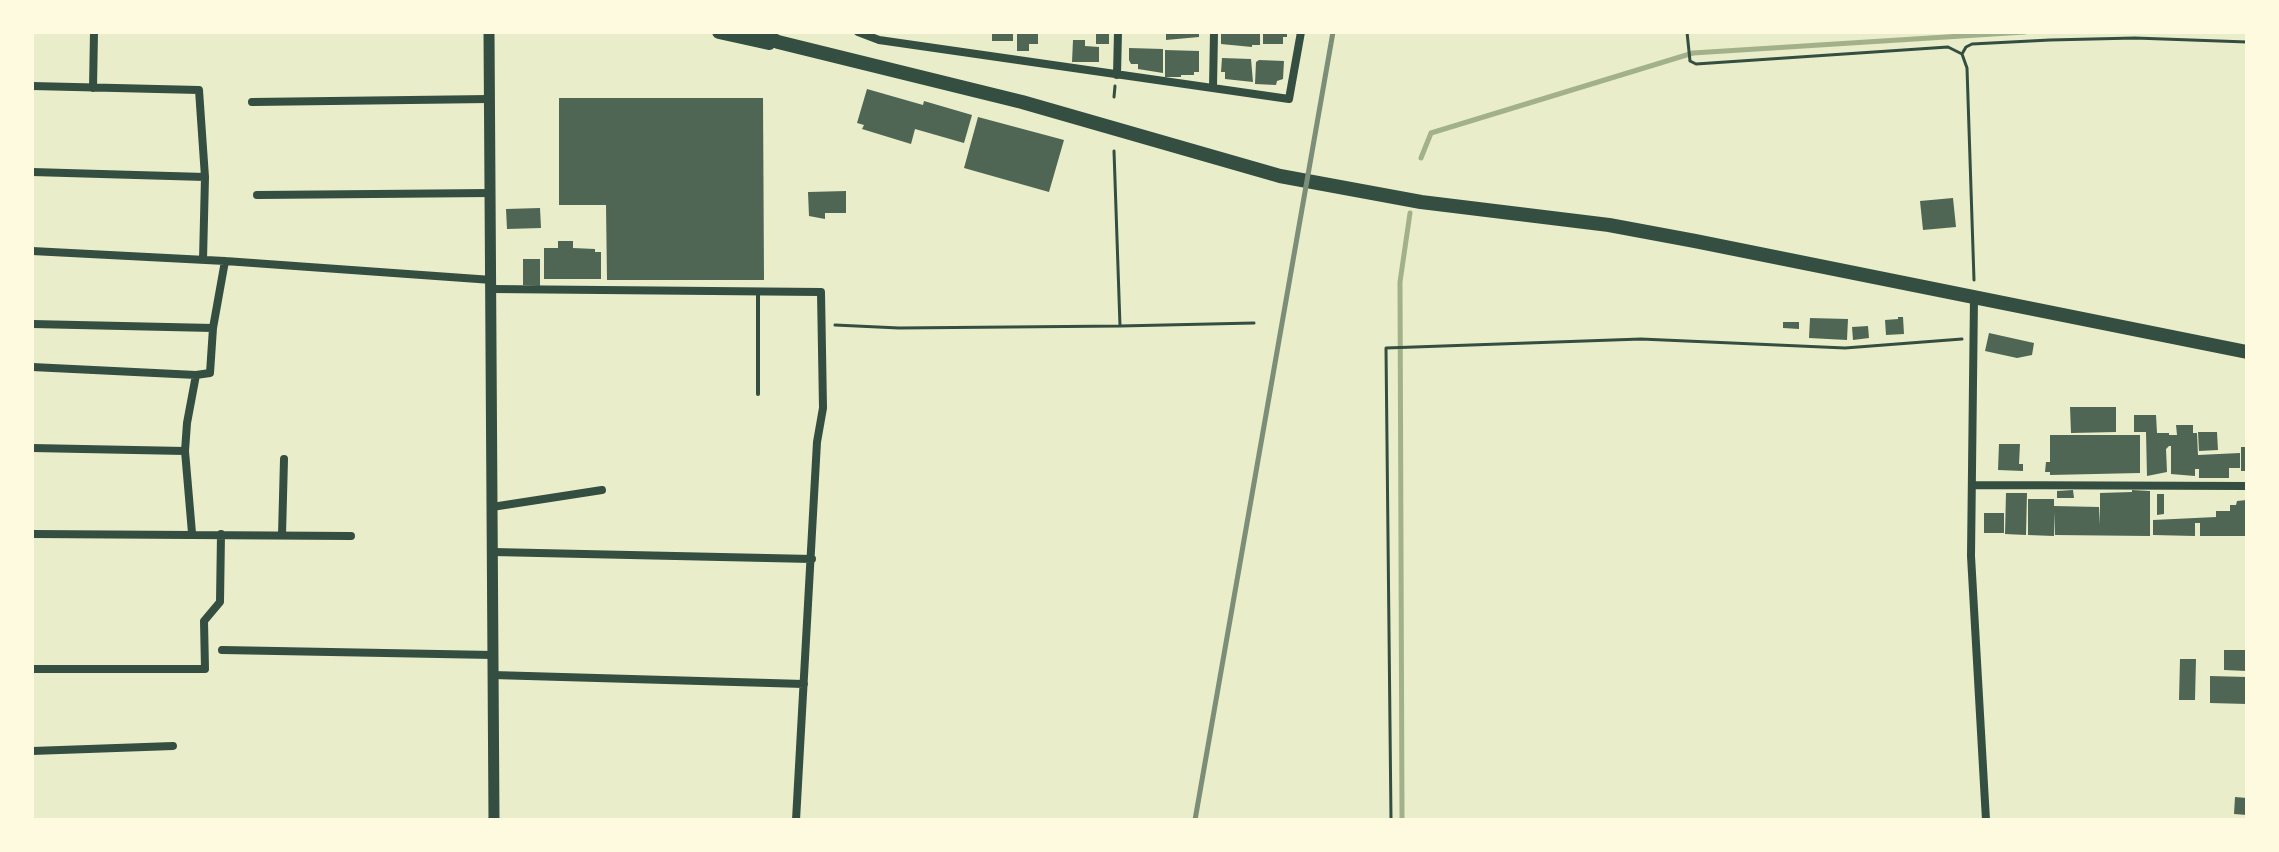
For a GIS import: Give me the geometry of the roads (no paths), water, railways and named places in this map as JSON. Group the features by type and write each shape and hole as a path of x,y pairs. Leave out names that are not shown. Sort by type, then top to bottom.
{"highway":[{"path":"719,32 766,44 778,42"},
{"path":"757,32 778,42 1022,102 1324,186 1421,202 1609,225 2247,352"}],"main road":[{"path":"489,32 494,820"}],"street":[{"path":"93,88 94,32"},
{"path":"858,32 879,40 1289,99 1301,32"},
{"path":"1117,75 1118,32"},
{"path":"1213,88 1214,32"},
{"path":"32,86 199,90 205,177 203,260"},
{"path":"252,102 489,99"},
{"path":"32,172 205,177"},
{"path":"257,195 490,193"},
{"path":"32,251 225,261 492,284 821,292 823,408 817,442 796,820"},
{"path":"32,367 196,375 210,373 213,328 225,261"},
{"path":"1974,296 1971,556 1986,820"},
{"path":"32,324 213,328"},
{"path":"192,533 185,451 196,375"},
{"path":"32,448 185,451"},
{"path":"282,535 284,459"},
{"path":"1972,485 2247,486"},
{"path":"492,507 602,490"},
{"path":"32,534 351,536"},
{"path":"32,669 205,669 204,621 220,602 221,534"},
{"path":"493,552 812,559"},
{"path":"222,650 493,655"},
{"path":"493,675 804,684"},
{"path":"32,751 173,746"}],"lane":[{"path":"758,291 758,394"}],"waterway":[{"path":"1421,158 1431,133 1693,53 2025,32"},
{"path":"1402,820 1400,282 1410,213"}],"railway":[{"path":"1195,820 1333,32"}]}
